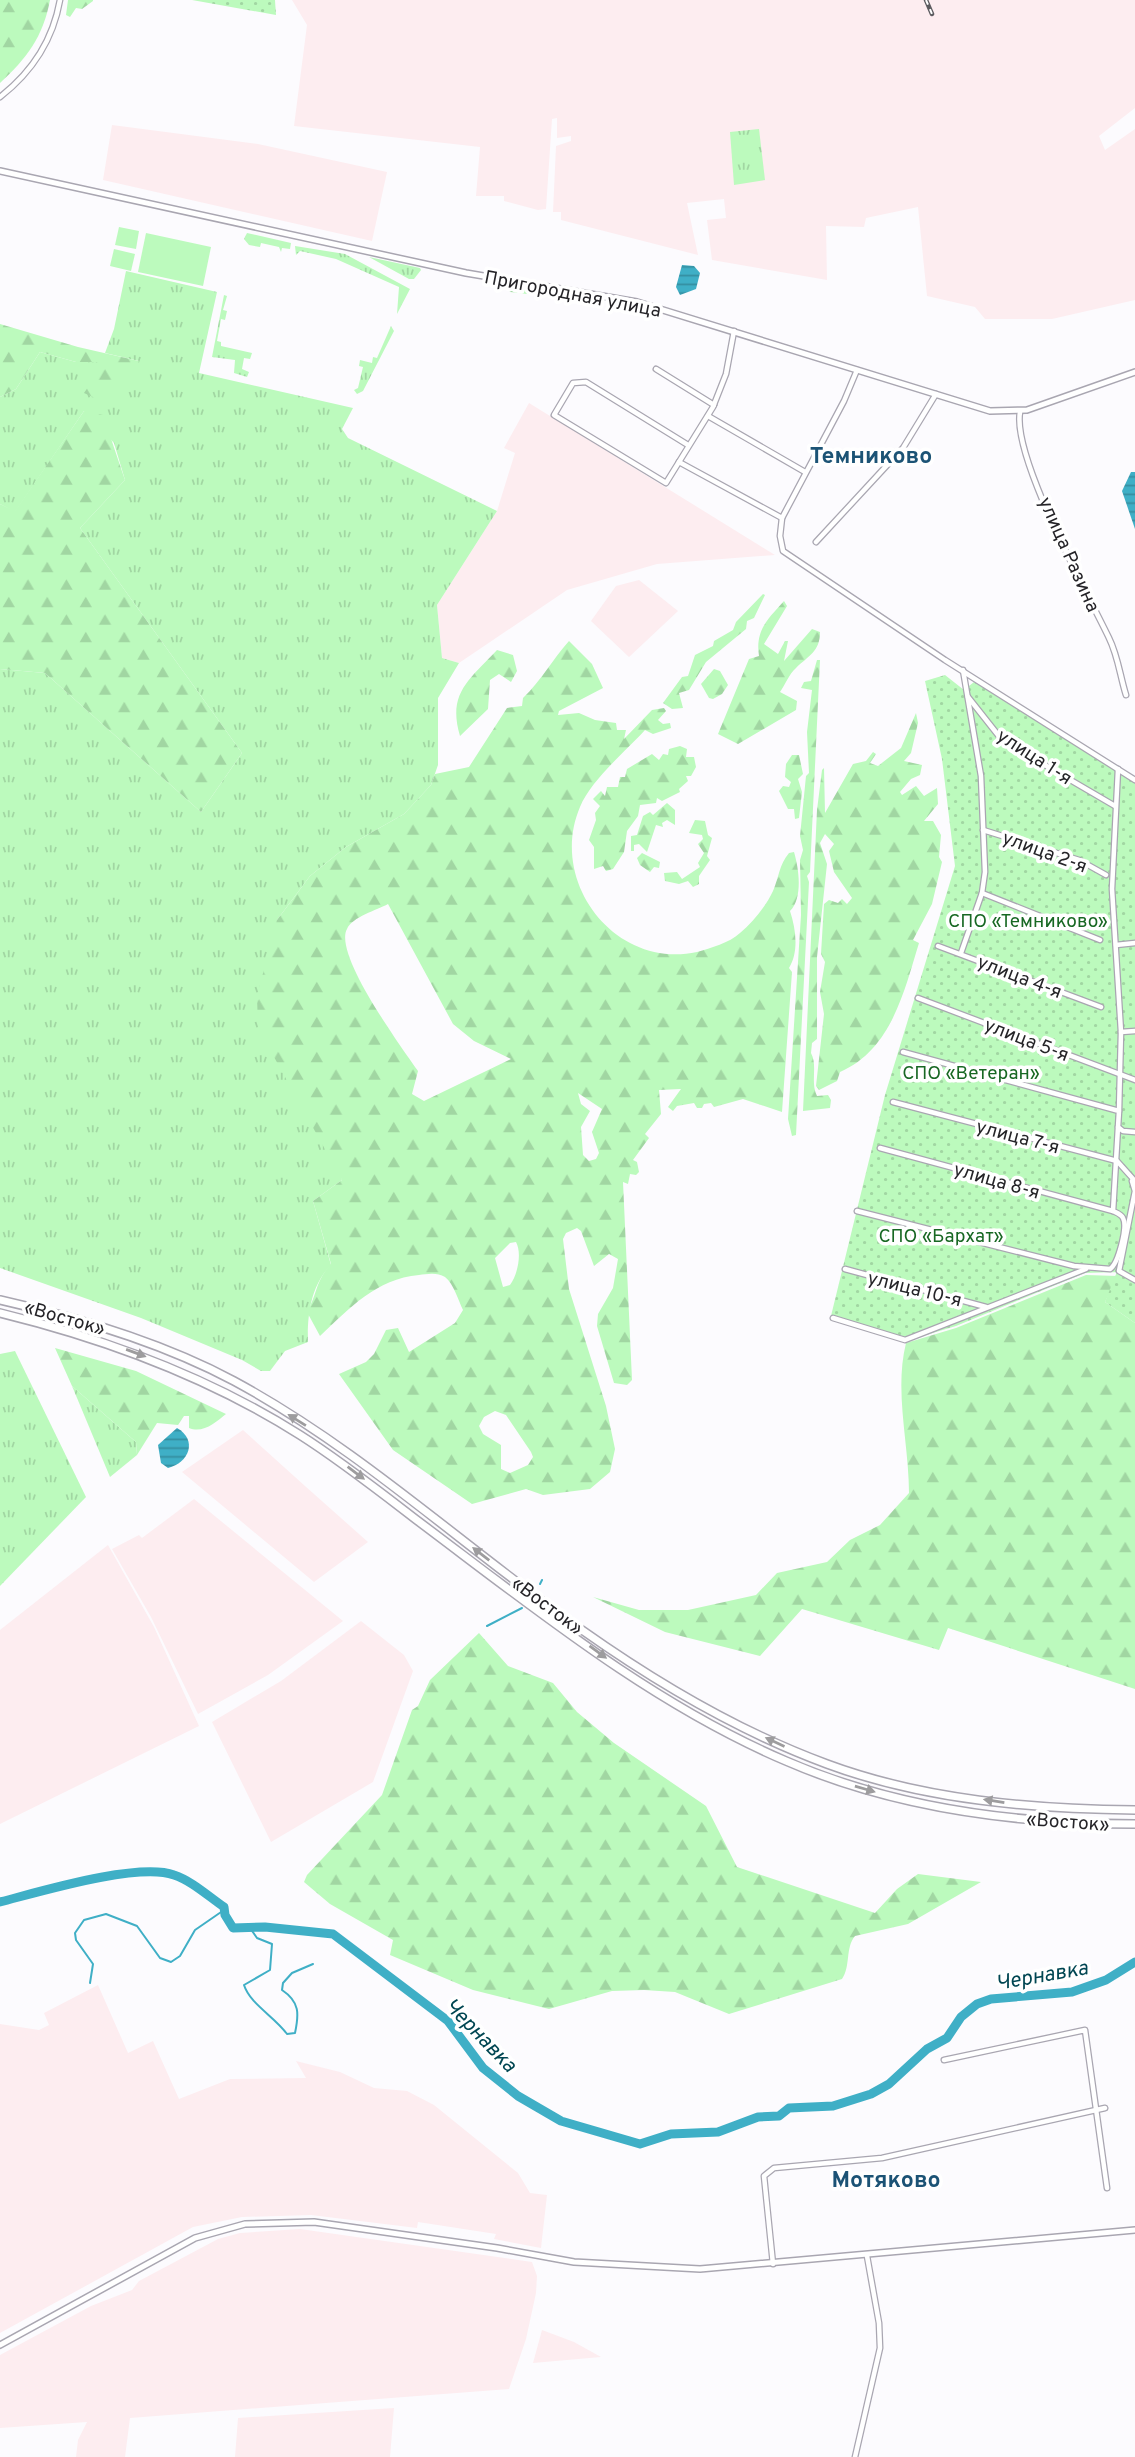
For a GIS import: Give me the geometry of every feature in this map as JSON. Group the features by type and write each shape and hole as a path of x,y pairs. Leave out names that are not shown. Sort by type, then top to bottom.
{"highway":[{"name":"«Восток»","path":"0,1300 150,1343 236,1381 364,1465 615,1653 712,1711 789,1748 829,1765 927,1790 1019,1805 1135,1810"},
{"name":"«Восток»","path":"0,1313 71,1330 147,1357 247,1404 352,1470 608,1660 709,1723 786,1762 874,1792 947,1807 1059,1821 1135,1824"}],"street":[{"path":"0,97 32,66 48,39 60,0"},
{"name":"Пригородная улица","path":"0,172 466,274 637,302 990,411 1020,412 1135,372"},
{"path":"688,445 586,382 573,383 554,415 664,484 714,405 726,374 734,330"},
{"path":"656,369 714,405"},
{"path":"857,370 844,401 782,518 780,536 785,554 1135,780"},
{"path":"817,542 903,448 936,394"},
{"name":"улица Разина","path":"1020,412 1018,431 1028,458 1053,522 1110,639 1126,695"},
{"path":"708,416 805,472"},
{"path":"679,462 782,518"},
{"path":"961,953 982,893 985,872 981,776 962,670"},
{"name":"улица 1-я","path":"965,693 1002,740 1115,807"},
{"path":"857,1211 1086,1269 1102,1270 1114,1266 1125,1223 1121,1215 1114,1211 1121,1032 1112,889 1118,769"},
{"name":"улица 2-я","path":"983,830 1079,860 1106,874"},
{"path":"982,893 1100,940"},
{"path":"1116,945 1135,943"},
{"name":"улица 4-я","path":"938,946 1101,1007"},
{"name":"улица 5-я","path":"918,998 1135,1080"},
{"path":"1121,1032 1135,1031"},
{"path":"903,1052 1119,1111"},
{"name":"улица 7-я","path":"893,1102 1117,1161"},
{"path":"1118,1126 1123,1131 1135,1132"},
{"name":"улица 8-я","path":"880,1148 1114,1211"},
{"path":"1117,1161 1133,1181 1135,1191 1119,1271 1135,1280"},
{"name":"улица 10-я","path":"845,1269 986,1307"},
{"path":"833,1318 905,1340 1086,1269"},
{"path":"944,2060 1085,2030 1107,2188"},
{"path":"773,2264 764,2176 774,2168 882,2158 1105,2108"},
{"path":"0,2345 195,2238 245,2224 289,2221 326,2223 585,2264 700,2269 1135,2230"},
{"path":"855,2457 879,2356 879,2323 867,2256"}],"shaded area":[{"path":"292,0 1135,0 1135,108 1099,136 1105,150 1135,129 1135,300 1052,319 985,319 975,307 927,296 918,207 866,218 864,227 826,226 827,280 712,260 707,220 726,218 724,199 687,203 698,255 561,220 561,212 553,212 556,146 571,141 571,136 557,138 557,118 552,119 546,209 538,210 504,201 504,196 476,196 480,147 294,126 307,25"},
{"path":"112,125 258,144 387,172 372,241 103,180"},
{"path":"529,403 775,555 657,564 567,590 459,663 442,658 437,605 497,511 515,453 504,448"},
{"path":"639,580 678,611 629,657 591,621 616,586"},
{"path":"243,1430 368,1542 314,1582 182,1472"},
{"path":"194,1499 343,1621 268,1675 198,1714 151,1617 112,1549 139,1535 142,1538"},
{"path":"108,1545 154,1627 199,1726 0,1824 0,1630"},
{"path":"361,1621 404,1655 413,1671 373,1782 271,1842 212,1722 281,1681"},
{"path":"98,1985 128,2053 153,2041 179,2099 230,2079 306,2078 296,2061 340,2072 374,2088 407,2091 434,2105 518,2173 530,2193 547,2195 541,2248 494,2239 496,2234 418,2222 417,2228 311,2215 242,2217 193,2227 0,2333 0,2024 39,2030 49,2025 44,2013"},
{"path":"300,2229 532,2262 537,2276 536,2293 526,2339 509,2389 130,2418 125,2457 76,2457 78,2440 87,2422 0,2428 0,2355 91,2306 132,2290 139,2281 218,2239 240,2233"},
{"path":"542,2330 574,2342 601,2357 533,2363"},
{"path":"394,2408 390,2457 235,2457 238,2418"}],"green space":[{"path":"0,0 50,0 43,25 32,46 0,83"},
{"path":"68,0 93,1 82,9 76,8 70,17 66,15"},
{"path":"192,0 275,0 276,15"},
{"path":"759,129 765,180 734,185 730,132"},
{"path":"119,227 139,231 136,249 115,245"},
{"path":"146,233 211,247 203,286 138,272"},
{"path":"247,233 291,243 290,249 282,248 281,252 279,247 261,243 260,247 249,245 244,239"},
{"path":"295,246 345,254 410,289 397,314 399,287 336,259 300,251 296,255"},
{"path":"114,249 135,254 131,271 110,266"},
{"path":"369,257 421,270 414,279 409,279"},
{"path":"126,271 217,292 199,373 353,408 342,429 348,438 497,511 437,605 442,658 459,663 438,698 438,765 431,785 404,814 346,847 310,876 277,920 342,1180 313,1201 331,1265 319,1282 312,1301 308,1342 285,1351 270,1371 261,1371 242,1360 141,1318 0,1268 0,669 45,673 201,812 242,753 80,528 125,480 114,443 84,411 15,512 0,504 0,397 16,389 40,352 76,362 139,361 105,353 114,329"},
{"path":"507,283 537,291 536,295 510,292"},
{"path":"224,295 227,296 223,310 227,311 225,320 221,319 217,341 221,342 221,346 252,353 250,359 244,358 242,369 249,372 247,377 234,373 235,360 212,357"},
{"path":"0,324 78,347 139,361 104,402 84,393 105,362 76,362 40,352 16,389 0,397"},
{"path":"391,326 394,331 363,391 357,394 354,390 358,388 363,367 359,366 360,360 372,363 373,357 377,358"},
{"path":"84,411 103,415 125,480 80,528 242,753 201,812 45,673 0,669 0,504 15,511"},
{"path":"765,595 754,618 747,621 746,629 706,662 689,690 679,693 683,708 672,709 663,703 682,677 688,676 695,655 713,646 714,641 733,630 736,622"},
{"path":"784,601 787,606 764,644 778,654 785,641 788,641 784,661 812,629 820,632 818,644 791,673 780,692 797,701 796,710 738,744 718,734 749,659 759,656 761,632"},
{"path":"569,641 592,664 603,688 559,711 558,715 579,713 595,720 616,723 617,730 626,730 624,739 652,710 664,708 666,711 658,720 663,724 670,723 671,728 653,734 645,730 600,777 580,807 572,836 573,864 581,891 596,914 616,934 640,947 667,954 697,952 736,937 759,914 773,891 786,858 789,853 794,852 799,883 797,899 790,911 795,948 789,968 792,972 782,1112 743,1099 714,1107 711,1103 704,1104 702,1108 697,1108 694,1103 677,1106 673,1111 668,1107 681,1089 659,1090 661,1114 645,1134 649,1138 633,1160 637,1162 639,1172 636,1175 630,1174 628,1184 623,1182 632,1380 627,1385 614,1383 597,1326 598,1314 613,1288 618,1259 609,1254 594,1266 581,1231 577,1228 566,1233 563,1239 569,1289 606,1406 615,1449 610,1472 590,1489 543,1495 526,1489 472,1504 393,1450 339,1374 366,1362 374,1354 386,1330 398,1328 409,1352 455,1323 463,1310 448,1280 442,1275 429,1274 390,1282 365,1296 320,1336 307,1312 322,1276 331,1264 313,1201 342,1180 258,1028 257,996 277,920 310,876 346,847 404,814 431,785 435,774 469,767 507,708 522,706 523,698","holes":["388,904 453,1024 474,1041 511,1059 424,1101 412,1094 418,1071 371,1001 350,959 345,941 347,929 359,917","578,1093 602,1109 592,1132 599,1153 596,1159 589,1161 583,1155 581,1127 590,1111 581,1104","516,1242 518,1264 510,1285 503,1287 495,1258 510,1243","495,1411 506,1415 531,1452 533,1457 528,1465 510,1473 501,1469 501,1445 483,1434 479,1426 484,1417"]},
{"path":"497,650 513,655 517,671 511,682 499,674 490,680 488,709 460,736 457,708 463,688"},
{"path":"817,660 820,660 810,872 807,876 809,882 796,1135 792,1136 788,1119 801,915 800,860 803,850 800,836 806,776 809,773 807,732 812,690 801,688 804,682 811,681"},
{"path":"714,669 720,671 728,685 722,694 713,699 709,698 701,684"},
{"path":"945,675 964,690 974,682 1135,783 1135,1323 1105,1302 1117,1272 1085,1273 956,1326 903,1342 830,1320 885,1095 955,866 942,759 925,681"},
{"path":"916,713 918,723 911,753 904,761 922,765 920,775 911,779 900,792 902,795 916,786 924,796 937,788 938,804 924,821 933,821 941,835 939,857 942,862 932,904 913,940 919,943 893,1018 872,1049 840,1072 837,1081 819,1090 816,1086 824,1014 820,992 825,962 821,954 824,904 829,900 838,903 842,899 847,904 852,898 834,872 829,851 834,844 825,834 820,843 827,864 817,957 817,1039 812,1043 811,1053 817,1096 828,1095 831,1100 830,1108 803,1111 817,810 822,770 824,768 825,813 853,764 866,761 873,752 876,754 870,763 878,766 901,748"},
{"path":"680,746 687,749 686,757 694,757 696,767 691,776 686,776 688,781 679,789 680,792 662,801 657,798 656,803 640,805 638,816 627,831 624,852 613,869 606,871 603,866 594,869 594,847 589,840 596,820 595,813 600,806 593,799 601,791 605,796 607,787 618,787 620,777 625,777 627,769 652,754 659,760 663,754 668,755 669,749"},
{"path":"792,755 799,755 803,774 798,779 802,792 799,818 795,819 794,809 788,809 779,791 783,786 789,787 791,782 785,777 786,764"},
{"path":"667,803 675,810 675,825 667,820 662,823 663,827 656,825 647,852 639,844 634,845 634,851 631,851 631,836 637,835 643,816 650,812 653,815"},
{"path":"695,820 705,821 708,835 712,838 707,856 710,860 699,876 699,884 693,887 688,881 679,884 665,881 664,873 677,872 682,879 700,867 698,863 704,853 698,844 703,839 702,835 689,833"},
{"path":"642,853 660,862 659,868 654,867 650,872 640,865 637,858"},
{"path":"1086,1275 1118,1276 1105,1302 1135,1323 1135,1689 948,1628 939,1650 802,1609 760,1656 665,1632 593,1597 639,1610 688,1610 756,1595 777,1573 827,1562 850,1540 880,1525 909,1493 901,1380 906,1343 956,1328"},
{"path":"55,1348 136,1371 226,1414 209,1426 199,1429 189,1428 189,1416 184,1416 178,1425 157,1423 137,1455 136,1442 72,1386"},
{"path":"15,1351 86,1497 0,1586 0,1354"},
{"path":"72,1386 136,1442 137,1455 110,1477"},
{"path":"479,1633 508,1666 553,1683 577,1712 614,1743 706,1806 737,1867 875,1913 897,1889 918,1874 981,1882 908,1924 855,1936 842,1979 729,2014 675,1992 644,1990 612,1991 549,2009 473,1990 390,1955 393,1940 330,1904 304,1882 307,1875 382,1795 412,1710 418,1706 430,1680"}],"water":[{"path":"682,265 694,266 700,273 696,289 680,295 676,287"},
{"path":"1131,472 1135,472 1135,529 1122,491"},
{"path":"177,1428 187,1439 188,1451 181,1461 168,1468 161,1463 158,1445"}],"waterway":[{"path":"540,1584 542,1580"},
{"path":"487,1626 522,1608"},
{"name":"Чернавка","path":"0,1902 113,1875 158,1872 174,1875 200,1889 224,1907 225,1915 233,1928 265,1927 333,1934 448,2021 483,2068 518,2096 561,2121 640,2144 671,2134 718,2132 758,2117 779,2116 789,2108 833,2106 871,2094 889,2084 927,2049 947,2038 961,2017 977,2004 991,1999 1072,1992 1106,1980 1135,1962"},
{"path":"90,1983 93,1964 76,1940 75,1933 84,1920 106,1914 137,1926 160,1958 171,1962 180,1956 195,1930 224,1910"},
{"path":"250,1928 257,1938 272,1944 270,1970 244,1985 257,2004 287,2034 295,2033 297,2009 292,1999 282,1990 283,1983 292,1973 313,1964"}],"railway":[{"path":"926,0 932,14"}],"district":[{"name":"Темниково","path":"871,455"},
{"name":"Мотяково","path":"886,2179"}],"park label":[{"name":"СПО «Темниково»","path":"1028,920"},
{"name":"СПО «Ветеран»","path":"971,1072"},
{"name":"СПО «Бархат»","path":"941,1235"}]}
